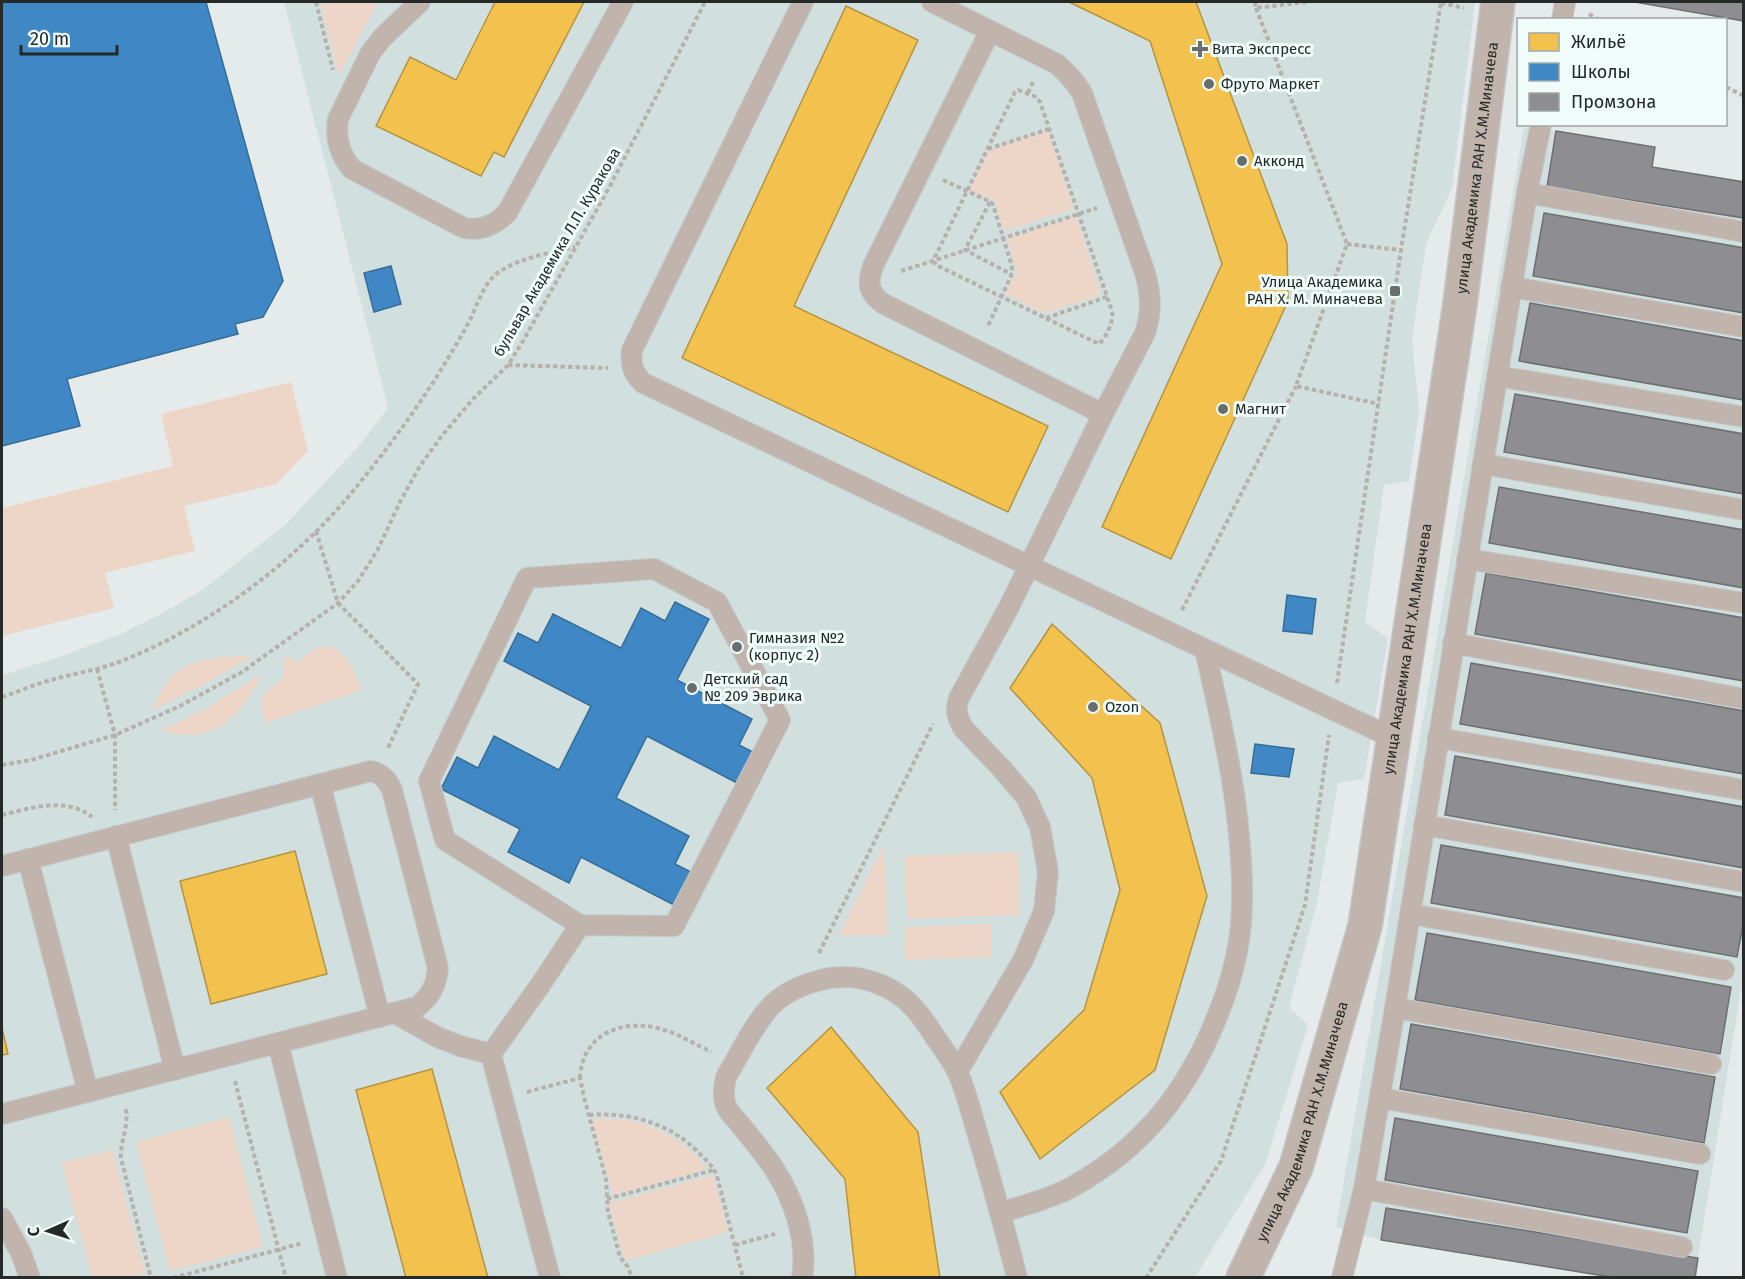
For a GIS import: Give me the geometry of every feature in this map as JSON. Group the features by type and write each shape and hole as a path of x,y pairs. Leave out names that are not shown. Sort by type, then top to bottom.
{"street":[{"name":"улица Академика РАН Х.М.Миначева","path":"1243,1278 1296,1167 1365,926 1469,240 1486,5"}],"lane":[{"path":"420,2 383,37 371,52 343,108 336,130 338,142 346,162 352,169 464,228 478,229 492,225 507,213 623,2"},
{"path":"803,2 632,350 631,359 636,376 643,383 1395,739"},
{"path":"932,2 1057,64 1075,82 1082,93 1150,290 1151,307 1145,333 1009,607 959,698 956,712 958,721 1026,797 1040,827 1048,872 1044,911 1023,960 958,1071"},
{"path":"1562,18 1565,2"},
{"path":"990,31 873,266 869,281 870,290 875,298 884,304 1103,414"},
{"path":"1342,1278 1364,1189 1380,1098 1511,287 1541,126"},
{"path":"1527,193 1743,232"},
{"path":"1511,287 1743,327"},
{"path":"1497,376 1743,417"},
{"path":"1483,464 1743,510"},
{"path":"1467,559 1743,603"},
{"path":"654,569 717,602 780,720 674,926 580,925 445,840 429,781 527,578 654,569"},
{"path":"1454,643 1743,699"},
{"path":"1001,1213 1068,1189 1101,1169 1142,1135 1179,1092 1196,1065 1229,987 1239,942 1242,902 1239,841 1235,795 1227,749 1204,650"},
{"path":"1438,738 1743,790"},
{"path":"2,866 371,771 389,782 392,790 438,968 437,980 432,993 417,1007 2,1114"},
{"path":"320,784 388,1015 460,1046 491,1054"},
{"path":"1424,825 1743,882"},
{"path":"116,836 175,1070"},
{"path":"28,859 88,1092"},
{"path":"1410,914 1724,970"},
{"path":"491,1054 580,925"},
{"path":"802,1278 802,1247 799,1227 786,1189 772,1166 727,1108 723,1093 724,1085 726,1077 760,1020 781,997 803,985 828,978 847,977 883,985 901,996 919,1013 958,1071 1001,1213 1017,1278"},
{"path":"1395,1008 1711,1064"},
{"path":"278,1043 337,1278"},
{"path":"491,1054 550,1278"},
{"path":"1380,1098 1700,1154"},
{"path":"1364,1189 1683,1247"},
{"path":"2,1218 21,1253 30,1278"}],"path":[{"path":"316,2 343,108"},
{"name":"бульвар Академика Л.П. Куракова","path":"2,765 31,760 115,735 180,706 242,672 338,603 358,581 377,551 420,466 472,400 508,365 523,341 610,186 705,2"},
{"path":"1170,632 1296,386 1347,244 1255,2"},
{"path":"1256,8 1306,2"},
{"path":"1146,1278 1221,1161 1305,905 1401,250 1441,2 1486,5"},
{"path":"1727,88 1743,96"},
{"path":"1018,90 1028,93 1039,100 1113,317 1100,344 936,265 934,260 1015,92 1018,90"},
{"path":"987,149 1049,129"},
{"path":"920,170 993,205 1012,266 1011,274 978,350"},
{"path":"869,281 1119,201"},
{"path":"965,250 990,202"},
{"path":"1347,244 1401,250"},
{"path":"2,697 43,682 97,669 146,651 210,615 260,581 316,531 386,450 435,381 468,324 489,281 498,273 525,260 576,247"},
{"path":"965,250 1011,274"},
{"path":"1045,318 1107,297"},
{"path":"508,365 633,369"},
{"path":"1296,386 1379,404"},
{"path":"316,531 338,603 418,684 377,773"},
{"path":"97,669 115,735 116,836"},
{"path":"803,985 936,719 947,712 956,712"},
{"path":"2,815 45,805 66,806 84,811 116,836"},
{"path":"632,1278 619,1253 608,1212 606,1179 580,1078 585,1054 598,1037 611,1030 642,1026 661,1029 684,1038 734,1064"},
{"path":"228,1056 286,1278"},
{"path":"503,1099 580,1078"},
{"path":"120,1084 127,1120 120,1151 121,1158 151,1278"},
{"path":"589,1115 633,1116 663,1127 689,1143 714,1170 743,1278"},
{"path":"607,1199 714,1170"},
{"path":"735,1245 799,1227"},
{"path":"173,1278 327,1237"}],"shaded area":[{"name":"Гимназия №2 (корпус 2)","path":"284,2 1475,2 1452,188 1426,244 1412,339 1419,411 1409,481 1384,485 1365,622 1388,638 1364,779 1338,783 1317,903 1289,1007 1308,1025 1265,1165 1195,1277 2,1277 2,675 120,634 201,591 285,525 357,448 388,408"},
{"path":"320,2 378,2 339,76"},
{"path":"1524,128 1655,147 1652,167 1744,182 1743,976 1695,1277 1617,1277 1381,1240 1336,1227"},
{"path":"1049,131 1073,209 1004,231 995,201 970,191 988,151"},
{"path":"1076,217 1101,295 1044,313 1006,294 1017,271 1007,239"},
{"path":"291,382 308,451 276,484 184,506 195,551 105,573 114,608 2,636 2,508 173,466 161,414"},
{"path":"323,646 338,650 344,655 362,690 266,723 261,704 266,693 283,675 282,660 288,656 294,661 300,661 314,649"},
{"path":"237,656 253,656 203,685 152,710 166,683 174,674 195,663"},
{"path":"262,674 245,703 223,724 210,731 195,734 179,734 161,730 203,710"},
{"path":"884,844 887,936 839,935"},
{"path":"1018,852 1020,915 907,919 905,856"},
{"path":"991,924 992,957 906,960 905,927"},
{"path":"229,1117 263,1247 170,1271 136,1142"},
{"path":"592,1119 627,1121 656,1129 683,1145 708,1169 613,1195"},
{"path":"112,1150 145,1273 128,1277 92,1277 62,1163"},
{"path":"713,1175 728,1232 625,1261 609,1203"}],"building: Жильё":[{"path":"495,2 584,2 504,157 494,152 481,176 376,126 410,57 456,80"},
{"path":"1069,2 1196,2 1287,244 1288,301 1171,559 1102,527 1222,264 1150,41"},
{"path":"846,6 918,40 794,306 1048,426 1008,512 682,358"},
{"path":"1052,624 1160,723 1207,896 1155,1070 1040,1159 1000,1092 1084,1010 1120,890 1092,778 1010,688"},
{"path":"295,851 327,974 211,1004 180,881"},
{"path":"831,1027 918,1132 940,1278 856,1278 845,1179 767,1088"},
{"path":"2,1028 8,1054 2,1055"},
{"path":"432,1069 488,1278 406,1278 356,1090"}],"building: Школы":[{"path":"2,2 206,2 283,281 263,317 235,324 238,334 67,379 80,426 2,446"},
{"path":"391,266 401,304 374,312 364,273"},
{"path":"1287,595 1316,599 1312,634 1283,631"},
{"path":"675,602 709,619 677,680 752,719 739,745 753,752 737,783 647,736 616,798 689,836 675,864 691,872 674,905 581,857 569,883 508,852 520,829 441,789 457,757 478,768 494,736 559,770 591,706 504,661 518,633 538,643 553,614 621,648 641,608 665,621"},
{"path":"1255,744 1294,749 1289,777 1251,773"}],"building: Промзона":[{"path":"1635,2 1744,2 1744,21"},
{"path":"1556,131 1655,147 1652,167 1744,182 1744,218 1547,187"},
{"path":"1544,213 1744,248 1744,313 1533,276"},
{"path":"1530,303 1744,341 1744,400 1519,361"},
{"path":"1515,394 1744,434 1744,494 1504,452"},
{"path":"1499,487 1744,530 1744,588 1489,543"},
{"path":"1486,573 1744,618 1744,681 1475,634"},
{"path":"1471,663 1744,711 1744,774 1460,724"},
{"path":"1455,756 1744,807 1744,868 1445,815"},
{"path":"1441,845 1744,898 1744,920 1737,957 1431,903"},
{"path":"1427,933 1731,987 1720,1054 1415,1000"},
{"path":"1411,1024 1715,1077 1704,1143 1400,1089"},
{"path":"1395,1118 1698,1171 1687,1233 1385,1180"},
{"path":"1386,1208 1698,1258 1695,1278 1617,1278 1381,1240"}],"place":[{"name":"Вита Экспресс","path":"1200,49"},
{"name":"Фруто Маркет","path":"1209,84"},
{"name":"Акконд","path":"1242,161"},
{"name":"Улица Академика РАН Х. М. Миначева","path":"1395,291"},
{"name":"Магнит","path":"1223,409"},
{"name":"Гимназия №2 (корпус 2)","path":"737,647"},
{"name":"Детский сад № 209 Эврика","path":"692,688"},
{"name":"Ozon","path":"1093,707"}]}
